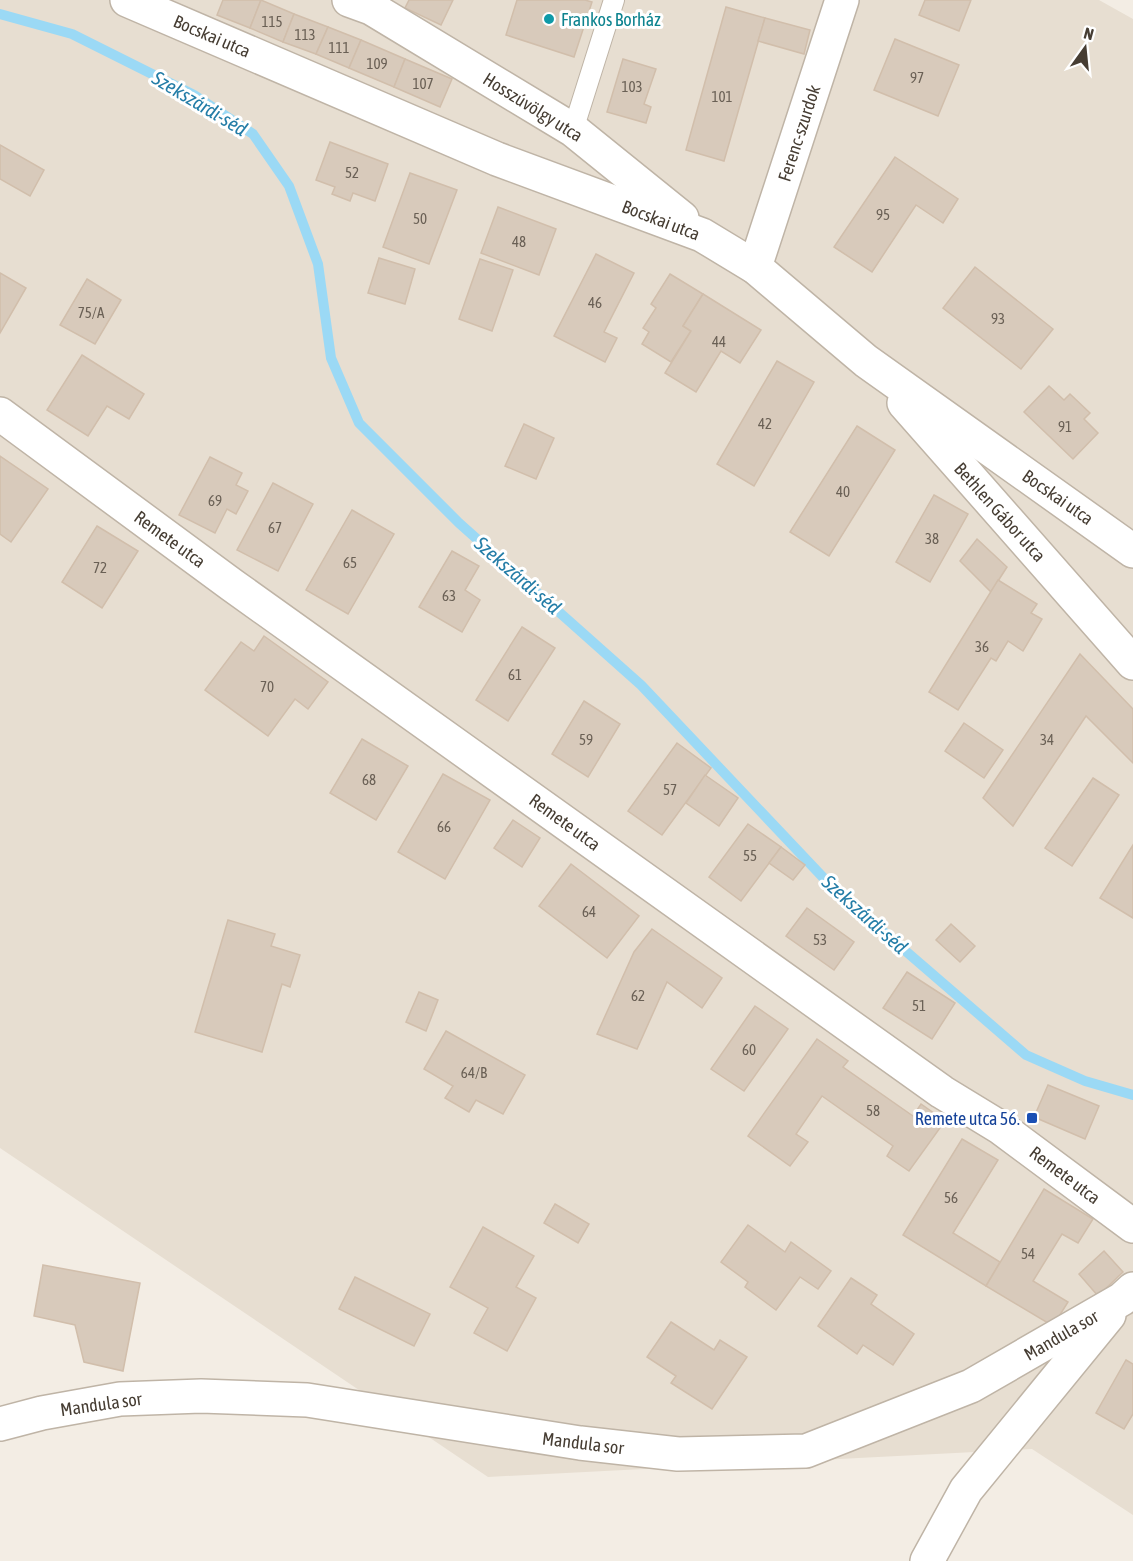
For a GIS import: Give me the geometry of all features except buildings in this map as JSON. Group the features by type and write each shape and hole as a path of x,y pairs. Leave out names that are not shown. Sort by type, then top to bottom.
{"street":[{"name":"Bocskai utca","path":"127,0 497,159 702,235 755,267 866,361 1133,551"},
{"name":"Hosszúvölgy utca","path":"349,0 371,8 573,130 702,235"},
{"name":"Ferenc-szurdok","path":"755,267 842,0"},
{"name":"Bethlen Gábor utca","path":"866,361 1133,663"},
{"name":"Remete utca","path":"0,414 232,585 942,1092 1001,1128 1133,1226"},
{"name":"Mandula sor","path":"0,1424 42,1413 120,1399 201,1396 307,1400 580,1443 678,1454 806,1451 971,1386 1127,1294"},
{"path":"927,1561 966,1490 1127,1294"}],"lane":[{"path":"573,130 615,0"}],"shaded area":[{"path":"0,0 1099,0 1133,19 1133,1515 1032,1449 488,1477 0,1148"}],"waterway":[{"name":"Szekszárdi-séd","path":"0,14 72,34 194,95 253,134 289,186 318,264 331,358 359,423 459,523 641,685 835,890 1026,1055 1085,1081 1133,1095"}],"place":[{"name":"Frankos Borház","path":"549,19"},
{"name":"Remete utca 56.","path":"1032,1118"}]}
